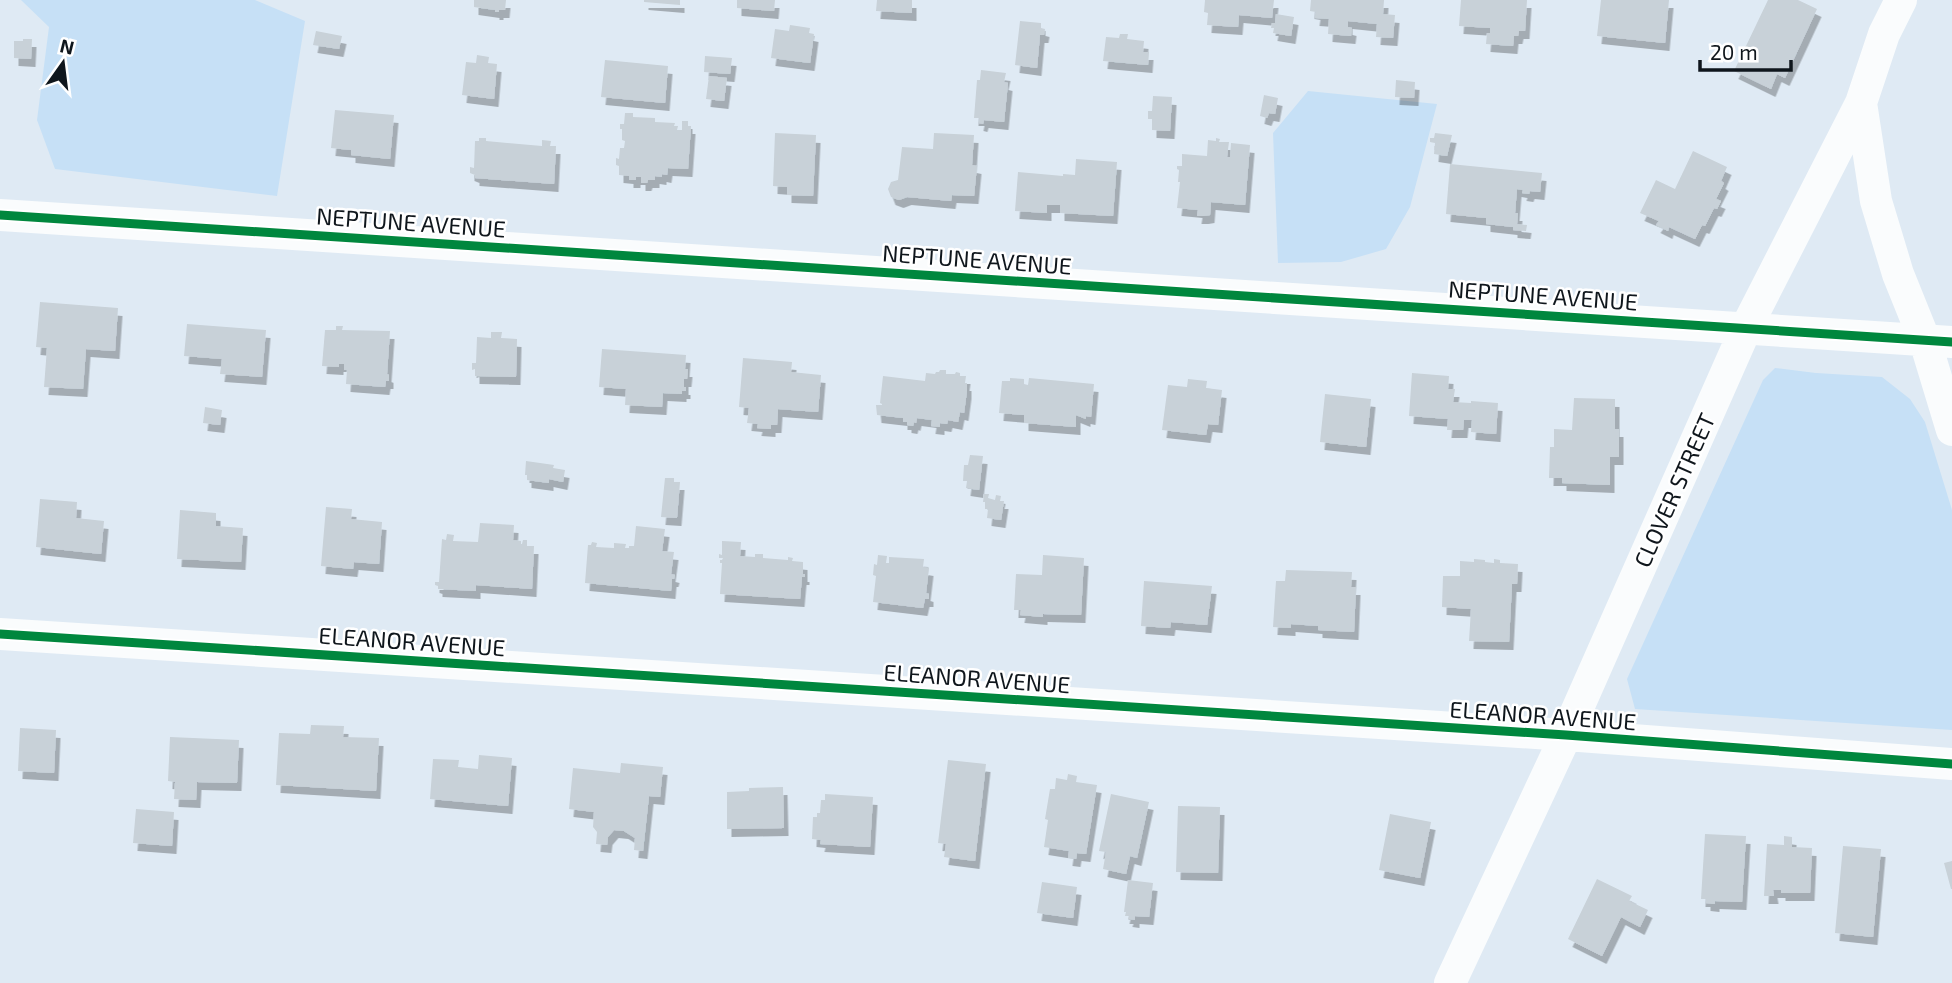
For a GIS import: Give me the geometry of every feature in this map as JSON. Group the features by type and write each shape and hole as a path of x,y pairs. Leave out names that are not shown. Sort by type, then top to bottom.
{"street":[{"name":"CLOVER STREET","path":"1450,983 1566,735 1746,328 1861,103 1884,34 1901,0"},
{"path":"1861,103 1876,201 1898,274 1938,341 1952,430"},
{"name":"NEPTUNE AVENUE","path":"0,215 1938,341"},
{"name":"ELEANOR AVENUE","path":"0,634 1566,735 1952,764"}],"shaded area":[{"path":"21,0 255,0 305,21 277,196 55,169 37,120 49,27"},
{"path":"1308,91 1437,104 1410,207 1386,249 1341,262 1278,263 1273,133"},
{"path":"1775,368 1882,377 1910,399 1925,422 1952,510 1952,730 1635,709 1627,679 1763,380"}],"building":[{"path":"474,0 506,0 505,10 495,12 474,7"},
{"path":"680,0 680,5 644,2"},
{"path":"737,0 775,0 774,11 737,8"},
{"path":"877,0 912,0 912,13 876,11"},
{"path":"1205,0 1274,0 1272,18 1239,15 1238,27 1207,25"},
{"path":"1311,0 1384,0 1383,14 1395,15 1393,38 1376,37 1377,24 1348,21 1348,27 1352,28 1351,36 1328,34 1329,19 1315,18 1316,12 1310,11"},
{"path":"1461,0 1527,0 1525,31 1519,31 1518,36 1514,36 1513,46 1486,44 1490,28 1459,26"},
{"path":"1601,0 1669,0 1665,43 1597,36"},
{"path":"1768,0 1798,0 1817,9 1785,78 1777,74 1771,89 1734,71"},
{"path":"1276,14 1294,17 1291,36 1273,33 1274,28 1271,28"},
{"path":"1020,21 1041,23 1041,28 1045,29 1044,35 1040,35 1037,68 1015,65"},
{"path":"790,25 810,28 809,33 814,34 810,63 771,58 775,29 789,31"},
{"path":"316,31 342,36 339,49 313,45"},
{"path":"1120,34 1128,34 1127,39 1144,41 1143,52 1149,52 1148,65 1103,61 1106,37 1119,38"},
{"path":"32,39 31,59 14,58 14,41"},
{"path":"477,55 489,57 488,63 497,64 494,99 462,95 466,62 476,63"},
{"path":"705,56 732,58 730,74 704,72"},
{"path":"605,60 668,66 665,103 601,97"},
{"path":"981,70 1006,73 1004,82 1008,83 1004,122 984,120 983,124 979,123 980,118 974,118 977,80 980,80"},
{"path":"709,76 727,78 724,101 706,99"},
{"path":"1396,80 1415,82 1414,98 1395,97"},
{"path":"1264,95 1278,98 1275,114 1269,113 1267,118 1260,116"},
{"path":"1153,96 1172,97 1170,131 1152,130 1152,119 1148,119 1148,111 1152,111"},
{"path":"335,110 394,115 390,159 351,155 351,150 331,148"},
{"path":"625,113 633,113 633,117 655,118 655,122 675,123 677,130 682,130 682,121 688,121 688,126 691,126 688,169 668,168 667,175 655,176 655,180 648,180 647,183 641,183 641,177 629,180 629,176 619,175 616,158 619,159 620,148 624,148 625,141 622,140 620,124 624,124"},
{"path":"775,133 816,135 813,196 787,195 787,187 773,186"},
{"path":"934,133 974,135 972,165 977,166 974,196 952,195 951,201 907,197 899,200 891,197 888,189 891,182 898,180 902,147 933,149"},
{"path":"1435,133 1452,135 1447,156 1434,154 1435,143 1430,142 1430,138 1434,138"},
{"path":"479,138 542,146 542,140 551,141 550,146 556,146 554,184 475,178 475,175 470,173 470,167 474,168 475,141 479,141"},
{"path":"1216,138 1220,139 1219,142 1229,142 1227,157 1230,157 1231,143 1250,145 1245,205 1211,202 1210,215 1197,216 1198,210 1177,208 1180,182 1177,166 1182,166 1182,154 1207,156 1208,140 1216,141"},
{"path":"1693,151 1727,167 1721,181 1724,183 1716,199 1721,201 1717,209 1714,208 1705,226 1702,225 1695,239 1669,227 1668,231 1656,225 1659,221 1640,213 1656,180 1675,189"},
{"path":"1076,159 1117,162 1113,216 1060,213 1060,205 1047,205 1047,213 1015,211 1018,172 1075,175"},
{"path":"1450,164 1542,173 1540,192 1530,191 1529,194 1517,189 1517,224 1527,225 1526,231 1486,224 1486,218 1446,214"},
{"path":"40,302 118,308 115,351 86,349 83,389 44,387 47,348 36,347"},
{"path":"187,324 266,330 262,377 220,374 222,359 184,356"},
{"path":"336,326 343,326 342,330 390,331 387,374 389,381 386,381 385,387 346,384 347,370 344,370 344,364 339,364 339,367 322,366 325,330 336,330"},
{"path":"491,332 502,332 501,338 517,339 516,377 475,376 472,363 476,363 477,337 491,338"},
{"path":"602,349 686,355 686,391 682,391 682,394 663,393 662,407 625,405 626,389 599,387"},
{"path":"743,358 792,362 791,372 821,375 818,412 778,409 777,425 771,425 771,429 757,428 758,424 747,423 749,408 739,407"},
{"path":"946,370 946,374 956,372 960,373 960,376 966,376 964,413 960,412 958,422 948,420 947,424 940,423 940,427 931,426 932,420 917,418 913,426 903,422 903,418 877,415 876,405 882,405 883,376 925,381 926,373 935,374"},
{"path":"1412,373 1449,376 1448,389 1455,389 1453,402 1498,403 1496,434 1471,432 1472,420 1464,420 1463,430 1447,430 1448,419 1409,416"},
{"path":"1010,378 1024,379 1024,384 1028,385 1029,378 1094,384 1091,417 1086,416 1086,419 1076,415 1076,427 1024,423 1024,415 999,413 1002,381 1010,381"},
{"path":"1188,379 1207,381 1206,388 1222,390 1218,425 1208,424 1206,435 1162,430 1168,385 1187,387"},
{"path":"1325,394 1371,399 1366,447 1320,442"},
{"path":"1574,398 1615,399 1619,457 1610,457 1610,485 1562,483 1562,478 1549,478 1550,447 1554,447 1554,429 1572,430"},
{"path":"205,407 222,410 220,425 203,423"},
{"path":"970,455 983,456 979,490 966,488 967,481 963,481 964,465 968,465"},
{"path":"526,461 554,465 553,468 565,470 563,482 549,479 549,483 527,480"},
{"path":"665,478 674,478 674,482 680,482 677,518 661,517"},
{"path":"984,494 989,494 988,498 995,500 996,495 1001,496 1000,501 1004,501 1001,520 987,518 988,509 985,509 983,502"},
{"path":"40,499 77,502 76,518 104,521 101,554 36,547"},
{"path":"326,507 352,509 351,519 382,522 379,564 354,562 353,569 321,566"},
{"path":"180,510 216,513 216,526 243,528 241,562 177,559"},
{"path":"480,523 514,525 513,540 521,541 522,544 523,540 527,540 527,546 534,546 532,589 476,585 476,591 438,589 435,582 439,582 442,539 446,540 447,534 454,535 453,541 478,542"},
{"path":"636,526 665,529 662,551 674,552 671,574 675,575 671,591 585,583 588,545 592,542 597,543 596,547 614,548 614,543 626,544 625,548 629,548 634,546"},
{"path":"722,541 741,542 740,556 755,557 755,554 763,554 763,558 788,560 788,557 793,558 792,561 803,562 805,577 802,577 800,599 720,594 720,560 723,558 719,558 719,554 722,555"},
{"path":"878,555 887,556 886,563 889,563 889,557 924,559 923,567 929,568 926,593 929,594 929,599 925,599 923,608 873,602 876,576 873,575 874,564 877,565"},
{"path":"1043,555 1084,558 1081,615 1043,614 1043,617 1020,615 1021,610 1014,610 1016,574 1042,575"},
{"path":"1474,559 1494,563 1494,559 1500,560 1500,563 1518,564 1517,584 1512,584 1509,642 1469,641 1471,609 1442,607 1443,576 1460,576 1460,561 1474,562"},
{"path":"1286,570 1352,572 1351,587 1356,587 1354,632 1318,630 1318,626 1291,624 1291,628 1273,627 1276,581 1285,581"},
{"path":"1144,581 1212,586 1207,625 1171,622 1170,628 1141,626"},
{"path":"311,725 344,726 343,737 379,738 376,791 276,785 279,733 310,734"},
{"path":"20,728 56,730 54,773 18,771"},
{"path":"170,737 239,740 237,783 197,782 196,800 174,799 175,782 168,781"},
{"path":"479,755 512,758 508,806 430,799 433,759 459,760 458,767 478,769"},
{"path":"948,760 986,764 975,861 944,857 946,844 938,843"},
{"path":"621,763 663,767 660,797 649,796 643,851 634,850 635,838 624,831 614,830 608,837 607,845 596,844 594,812 569,809 573,768 620,773"},
{"path":"1068,774 1077,776 1076,782 1097,785 1086,854 1077,853 1076,859 1068,858 1069,851 1044,847 1050,789 1055,789 1056,778 1067,780"},
{"path":"783,787 784,828 727,829 727,792"},
{"path":"825,794 873,797 870,847 820,844 821,840 812,839 813,817 820,813 821,800 825,800"},
{"path":"1111,794 1149,802 1137,858 1130,856 1126,874 1103,869 1106,852 1099,851"},
{"path":"1178,806 1220,807 1218,873 1176,872"},
{"path":"136,809 174,812 172,846 133,843"},
{"path":"1390,814 1431,822 1420,878 1379,870"},
{"path":"1705,834 1746,836 1742,902 1715,901 1715,904 1701,899"},
{"path":"1784,836 1792,837 1792,847 1812,848 1810,893 1781,893 1781,890 1773,890 1774,896 1764,896 1767,844 1784,845"},
{"path":"1843,846 1881,849 1873,937 1835,933"},
{"path":"1952,861 1952,889 1951,889 1944,863"},
{"path":"1597,879 1632,896 1629,901 1648,910 1640,927 1621,917 1602,956 1568,939"},
{"path":"1128,880 1153,883 1149,917 1135,916 1135,920 1125,916"},
{"path":"1042,882 1077,887 1073,918 1037,913"}],"cycle path":[{"path":"0,215 1952,342"},
{"path":"0,634 1566,735 1952,764"}]}
